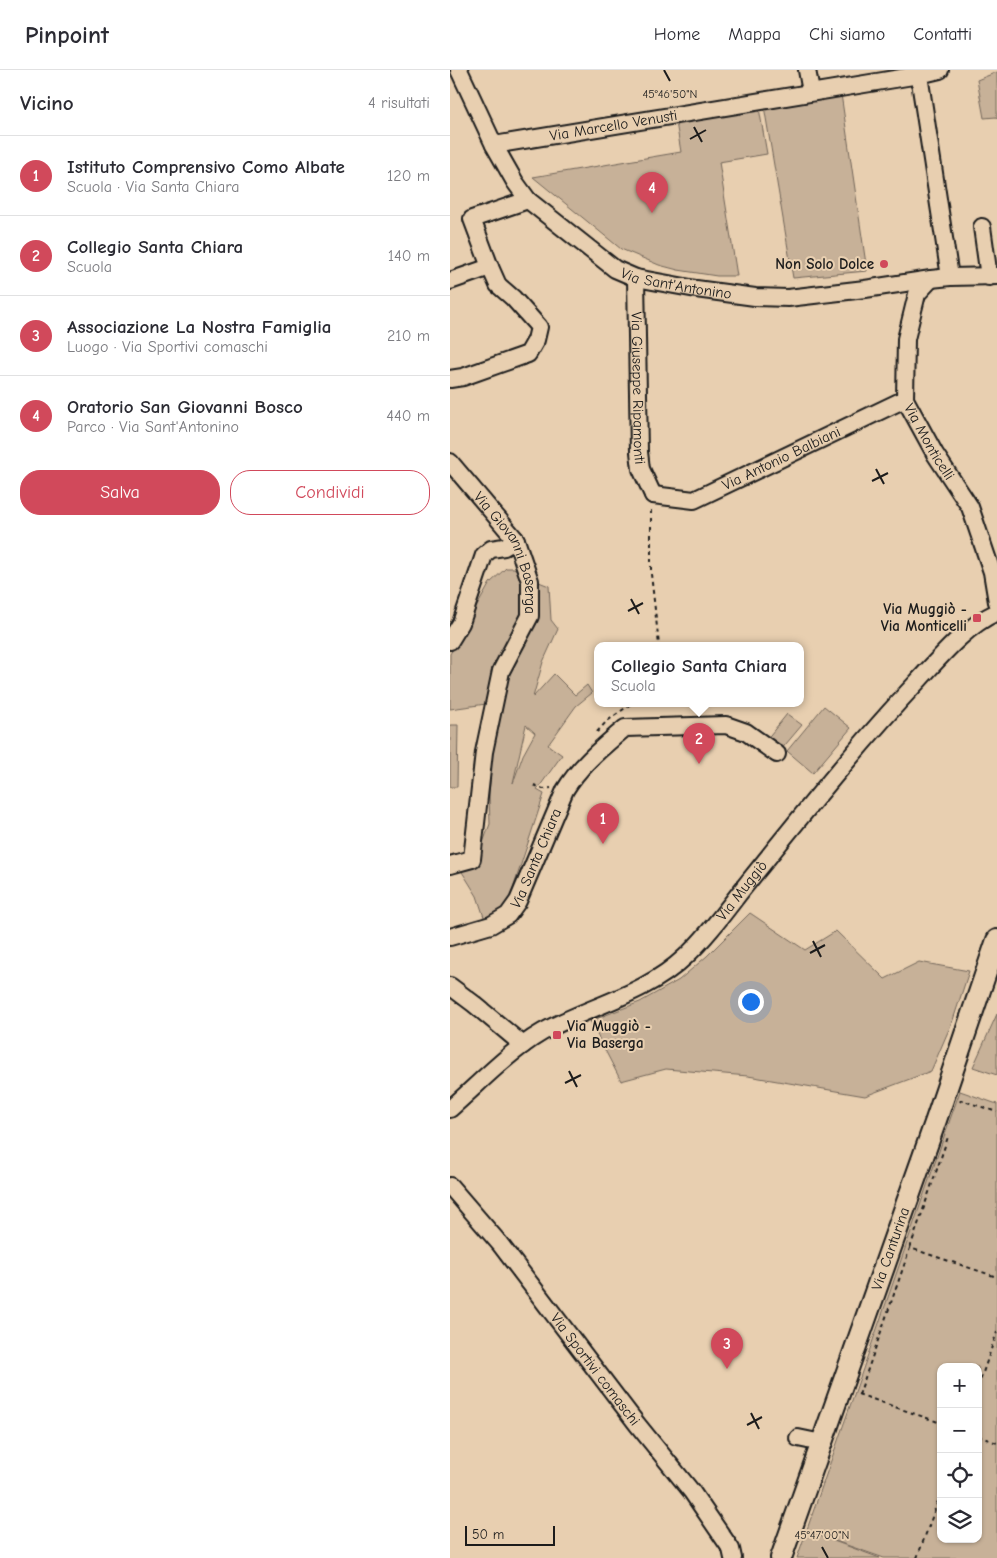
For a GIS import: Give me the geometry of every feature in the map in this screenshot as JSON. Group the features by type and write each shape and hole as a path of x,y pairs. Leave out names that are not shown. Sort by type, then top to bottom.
{"main road":[{"name":"Via Canturina","path":"781,1558 822,1443 850,1392 997,940"}],"street":[{"name":"Via Sant'Antonino","path":"459,70 494,145 515,182 528,200 615,269 636,278 696,290 755,297 788,298 931,279 993,276"},
{"path":"807,70 811,92"},
{"name":"Via Marcello Venusti","path":"494,145 940,70"},
{"path":"919,75 950,277"},
{"path":"450,379 463,377 528,354 536,340 539,327 498,284 472,219 528,200"},
{"path":"982,227 993,276"},
{"path":"450,281 490,267"},
{"name":"Via Giuseppe Ripamonti","path":"636,278 638,452 642,473 650,497"},
{"name":"Via Monticelli","path":"931,279 917,294 906,339 906,399 935,454 970,507 992,572 995,608"},
{"name":"Via Antonio Balbiani","path":"650,497 694,500 906,399"},
{"name":"Via Giovanni Baserga","path":"450,865 472,858 484,752 501,671 530,616 530,581 516,540 451,463"},
{"path":"450,640 461,623 484,554 491,549 504,547 516,540"},
{"name":"Via Muggiò","path":"450,1109 523,1045 551,1027 650,984 684,958 712,930 758,870 899,701 960,638 995,608"},
{"name":"Via Santa Chiara","path":"450,937 491,925 508,915 518,901 565,790 576,772 625,728 726,725 746,732 778,754"},
{"path":"450,986 523,1045"},
{"name":"Via Sportivi comaschi","path":"450,1186 500,1244 631,1416 692,1492 730,1549 733,1558"},
{"path":"798,1438 822,1443"}],"path":[{"path":"650,497 651,574 659,642"},
{"path":"534,785 543,789 556,787 565,790"},
{"path":"958,1109 961,1100 997,1112"},
{"path":"937,1422 850,1392 910,1248 948,1137"},
{"path":"910,1248 997,1276"},
{"path":"982,1375 997,1332"},
{"path":"982,1437 997,1443"},
{"path":"917,1558 939,1498"}],"shaded area":[{"path":"997,72 997,119 996,117 984,118 977,80"},
{"path":"841,94 867,271 793,278 764,106"},
{"path":"759,108 767,154 719,162 737,276 717,276 678,270 659,265 621,249 533,177 681,152 676,122"},
{"path":"506,568 514,568 524,576 549,586 551,620 558,629 543,662 533,697 554,674 575,695 587,685 592,693 576,706 548,745 562,755 537,790 544,794 508,904 486,923 477,896 459,867 481,848 490,824 489,794 493,741 486,704 450,709 450,654 490,583","holes":["526,725 535,733 523,755 513,783"]},
{"path":"824,706 851,728 813,773 787,751"},
{"path":"787,714 802,725 780,751 766,740"},
{"path":"450,725 458,725 457,787 450,787"},
{"path":"750,913 805,950 836,931 885,979 919,962 969,971 953,1020 931,1071 865,1096 748,1076 666,1069 621,1081 590,1021 640,1002 679,980 707,956"},
{"path":"997,1014 997,1075 973,1067"},
{"path":"960,1091 997,1104 997,1558 884,1558 812,1533 880,1558 797,1558"}],"place":[{"name":"Oratorio San Giovanni Bosco","path":"652,213"},
{"name":"Non Solo Dolce","path":"884,264"},
{"name":"Via Muggiò - Via Monticelli","path":"977,618"},
{"name":"Collegio Santa Chiara","path":"699,764"},
{"name":"Istituto Comprensivo Como Albate","path":"603,844"},
{"name":"Via Muggiò - Via Baserga","path":"557,1035"},
{"name":"Associazione La Nostra Famiglia","path":"727,1369"}]}
